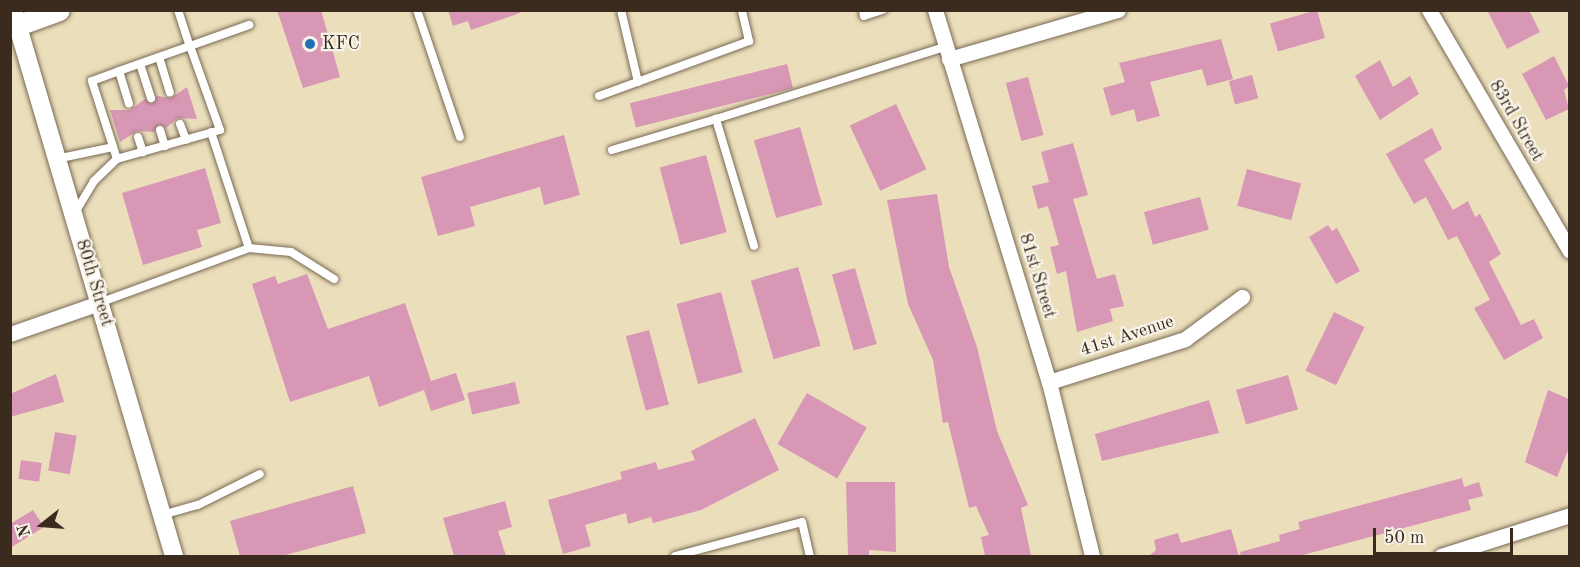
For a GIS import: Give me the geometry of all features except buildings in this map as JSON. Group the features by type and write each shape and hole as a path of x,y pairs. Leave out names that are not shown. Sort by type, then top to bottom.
{"main road":[{"path":"13,21 60,10"}],"street":[{"name":"81st Street","path":"935,10 1049,382 1092,556"},
{"path":"947,53 1076,16 1118,10"},
{"name":"83rd Street","path":"1429,10 1569,251"},
{"name":"80th Street","path":"13,21 73,214 174,556"},
{"name":"41st Avenue","path":"1049,382 1185,339 1242,297"},
{"path":"10,334 99,303"},
{"path":"1441,556 1569,515"}],"lane":[{"path":"73,214 94,181 117,159 220,130 178,10"},
{"path":"417,10 460,137"},
{"path":"621,10 638,82"},
{"path":"599,96 749,41 742,10"},
{"path":"863,10 864,16 883,10"},
{"path":"117,159 93,81 249,25"},
{"path":"612,150 947,53"},
{"path":"159,57 170,92"},
{"path":"140,64 151,98"},
{"path":"119,71 129,104"},
{"path":"716,119 754,246"},
{"path":"180,124 186,140"},
{"path":"160,130 165,146"},
{"path":"210,132 249,248"},
{"path":"138,137 143,152"},
{"path":"56,159 113,147"},
{"path":"99,303 249,248 291,252 334,279"},
{"path":"162,515 198,505 260,474"},
{"path":"675,556 802,522 810,556"}],"place":[{"name":"KFC","path":"310,44"}]}
